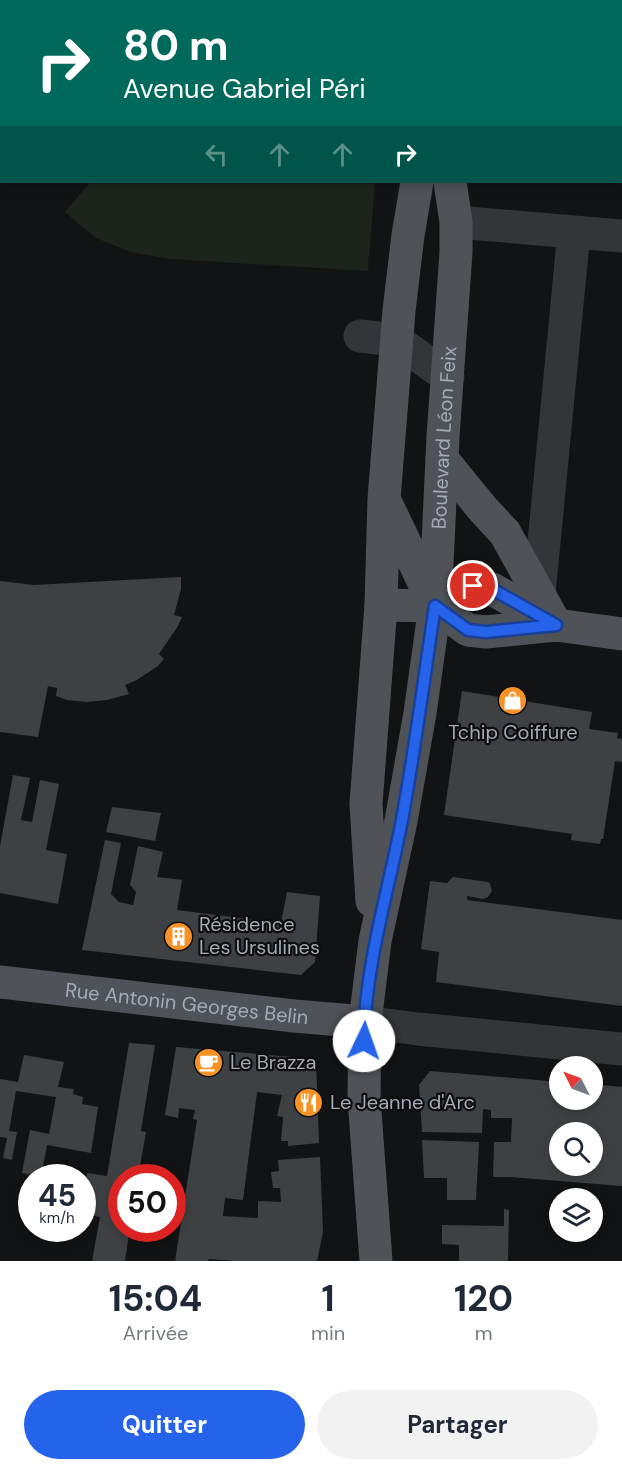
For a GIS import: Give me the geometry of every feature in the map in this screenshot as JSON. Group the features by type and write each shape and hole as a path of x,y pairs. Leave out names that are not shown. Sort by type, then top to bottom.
{"main road":[{"name":"Boulevard Léon Feix","path":"375,941 366,804 381,605 384,499 396,340 408,235 417,183"},
{"name":"Boulevard Léon Feix","path":"375,1261 364,1098 364,1022 375,941 401,821 420,713 435,606 456,252 456,222 450,183"},
{"path":"442,459 505,533 556,625"},
{"path":"384,499 435,606 468,630 486,632 556,625 622,634"},
{"path":"381,605 435,606 473,586 492,589 556,625"},
{"name":"Rue Antonin Georges Belin","path":"0,982 364,1022"}],"street":[{"path":"456,222 622,236"},
{"path":"539,594 574,232"},
{"path":"360,336 396,340 448,378"},
{"name":"Rue Antonin Georges Belin","path":"364,1022 622,1049"}],"shaded area":[{"path":"89,183 375,183 368,271 170,259 130,252 96,238 65,212"}],"building":[{"path":"181,577 181,589 174,615 182,617 159,654 164,659 158,666 125,685 129,694 87,702 67,700 56,696 57,688 48,686 38,737 0,732 0,581 34,585"},
{"path":"462,691 592,712 589,729 618,733 617,738 622,739 622,762 615,761 603,839 600,844 571,840 572,834 444,815"},
{"path":"13,775 30,778 21,820 32,822 40,780 59,784 46,850 67,854 58,904 0,893 0,846"},
{"path":"112,807 161,813 155,841 106,832"},
{"path":"105,840 121,843 111,894 119,902 133,905 136,892 130,885 138,846 163,852 157,877 182,880 177,910 281,923 287,892 320,896 315,962 301,975 82,950"},
{"path":"453,877 490,884 492,891 488,897 483,899 467,896 467,900 622,920 622,1006 436,982 439,952 421,949 430,881 447,883"},
{"path":"129,1043 155,1045 141,1131 146,1132 140,1164 109,1164"},
{"path":"176,1047 316,1059 319,1143 288,1146 288,1141 281,1141 283,1117 277,1116 282,1095 257,1092 243,1200 225,1198 223,1216 258,1218 258,1201 281,1202 280,1188 273,1188 271,1172 279,1171 278,1160 320,1157 323,1232 317,1261 209,1259 208,1261 175,1261 178,1242 186,1242 186,1190 197,1120 193,1119 195,1110 179,1108 178,1118 165,1115"},
{"path":"24,1055 64,1062 58,1087 74,1089 73,1094 83,1097 82,1104 98,1107 91,1153 47,1145 43,1164 24,1164 30,1130 49,1134 56,1097 16,1091 9,1131 17,1132 12,1160 3,1158 7,1138 0,1137 0,1079 18,1082"},
{"path":"430,1071 549,1081 549,1110 603,1110 603,1085 622,1087 622,1186 493,1177 494,1142 511,1142 512,1118 491,1118 491,1110 483,1109 482,1133 422,1132 419,1085"},
{"path":"422,1140 479,1142 476,1200 447,1200 447,1178 424,1178"},
{"path":"108,1170 108,1242 128,1242 125,1261 92,1261 100,1217 96,1216 96,1174 107,1176"},
{"path":"504,1209 509,1210 508,1261 459,1261 459,1245 442,1244 442,1225 504,1226"}],"place":[{"name":"Tchip Coiffure","path":"513,701"},
{"name":"Résidence Les Ursulines","path":"178,936"},
{"name":"Le Brazza","path":"209,1062"},
{"name":"Le Jeanne d'Arc","path":"309,1102"}],"route":[{"path":"364,1041 364,1022 375,941 401,821 420,713 435,606 468,630 486,632 556,625 492,589 473,586"}]}
